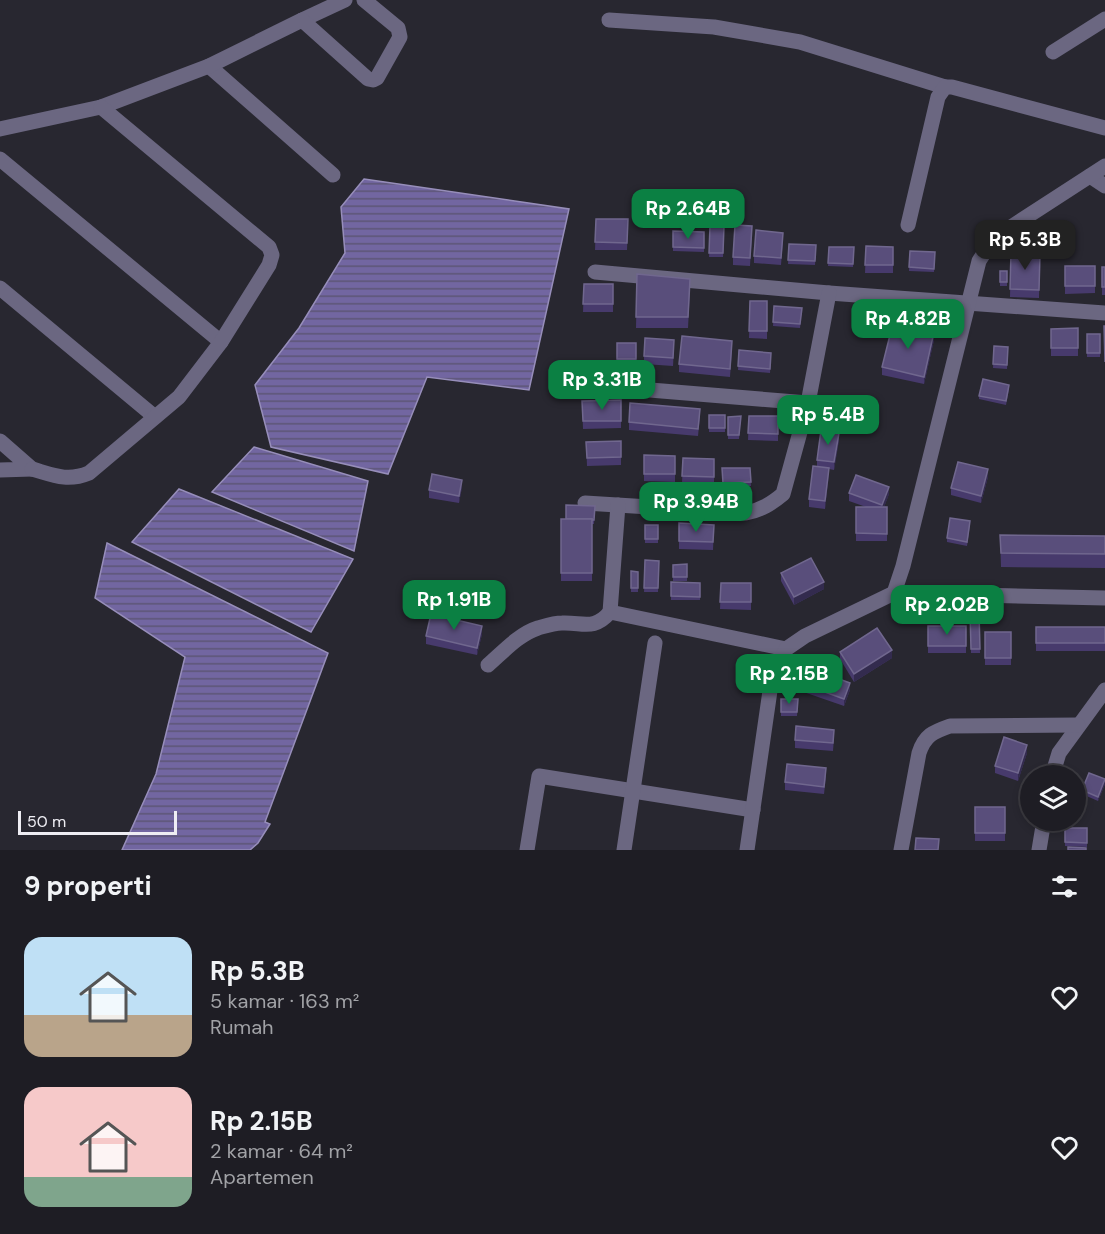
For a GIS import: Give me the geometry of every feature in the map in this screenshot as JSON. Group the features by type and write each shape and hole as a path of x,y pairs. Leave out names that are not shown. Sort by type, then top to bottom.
{"street":[{"path":"0,129 101,107 208,66 345,0"},
{"path":"302,20 368,79 373,80 377,78 400,37 398,28 364,0"},
{"path":"1053,52 1105,19"},
{"path":"609,20 714,27 800,42 945,87 1105,128"},
{"path":"208,66 333,175"},
{"path":"908,225 938,97 945,87"},
{"path":"0,470 32,469 63,478 76,478 89,473 179,397 221,342 269,265 272,255 269,247 101,107"},
{"path":"0,159 221,342"},
{"path":"894,593 903,566 979,261 990,244 1008,229 1105,166"},
{"path":"1090,176 1105,186"},
{"path":"595,272 829,293 1105,313"},
{"path":"0,288 155,417"},
{"path":"585,503 746,513 772,504 783,494 808,403 829,293"},
{"path":"577,384 808,403"},
{"path":"0,441 32,469"},
{"path":"488,665 517,640 536,628 561,623 589,625 602,622 610,612 618,505"},
{"path":"747,850 772,677 786,649 806,636 894,593 1105,598"},
{"path":"610,612 786,649"},
{"path":"624,850 655,643"},
{"path":"1055,765 1059,753 1105,690"},
{"path":"901,850 919,753 923,741 933,732 950,726 1078,725"},
{"path":"527,850 539,776 753,810"},
{"path":"1039,850 1042,831"}],"shaded area":[{"path":"364,179 569,209 529,390 427,377 388,474 271,447 255,385 299,328 345,253 341,207"},
{"path":"254,447 368,481 354,551 212,492"},
{"path":"179,489 353,559 311,632 132,542"},
{"path":"107,543 328,653 265,822 270,824 258,843 250,850 122,850 156,774 185,657 95,598"}],"building":[{"path":"596,219 628,219 627,243 595,242"},
{"path":"735,225 752,226 750,258 733,257"},
{"path":"710,226 724,226 723,253 709,253"},
{"path":"756,230 783,233 781,258 754,256"},
{"path":"673,231 704,232 704,248 673,247"},
{"path":"789,244 816,245 815,261 788,260"},
{"path":"866,246 893,247 893,265 865,265"},
{"path":"829,247 854,247 853,264 828,263"},
{"path":"910,251 935,252 934,269 909,267"},
{"path":"1011,252 1040,254 1039,290 1010,289"},
{"path":"1065,266 1095,266 1095,286 1065,286"},
{"path":"1102,267 1105,267 1105,287 1102,287"},
{"path":"1000,271 1007,271 1007,282 1000,282"},
{"path":"637,274 690,279 688,317 636,317"},
{"path":"584,284 613,284 613,304 583,304"},
{"path":"750,301 767,301 767,331 749,331"},
{"path":"774,306 802,308 800,324 773,322"},
{"path":"893,323 934,332 924,377 882,367"},
{"path":"1078,328 1078,348 1051,348 1051,329"},
{"path":"1087,334 1100,334 1100,353 1087,353"},
{"path":"682,336 732,341 730,369 679,364"},
{"path":"645,338 674,340 673,358 644,356"},
{"path":"617,343 636,343 636,359 617,359"},
{"path":"994,346 1008,347 1007,365 993,364"},
{"path":"739,350 771,353 770,369 738,366"},
{"path":"983,379 1009,385 1006,401 979,396"},
{"path":"831,397 848,399 844,427 828,425"},
{"path":"621,400 621,421 583,421 582,401"},
{"path":"630,403 700,409 698,429 629,422"},
{"path":"709,415 725,415 725,428 709,428"},
{"path":"741,416 739,435 728,435 728,417"},
{"path":"749,416 778,416 778,434 748,433"},
{"path":"821,430 839,433 834,462 817,460"},
{"path":"621,441 621,457 587,458 586,442"},
{"path":"644,455 675,456 675,474 644,474"},
{"path":"683,458 714,459 714,477 682,476"},
{"path":"958,462 988,469 981,496 951,488"},
{"path":"813,466 829,468 825,501 809,499"},
{"path":"722,468 750,468 751,482 723,483"},
{"path":"432,474 462,480 459,496 429,490"},
{"path":"856,475 889,487 882,505 849,493"},
{"path":"566,505 595,506 594,520 566,519"},
{"path":"856,507 887,507 887,534 856,533"},
{"path":"950,518 970,521 967,542 947,538"},
{"path":"561,519 592,519 592,573 561,573"},
{"path":"679,523 714,525 713,542 679,541"},
{"path":"645,525 658,525 658,539 645,539"},
{"path":"1000,535 1105,536 1105,554 1001,553"},
{"path":"811,558 824,582 794,597 781,573"},
{"path":"645,560 659,561 658,588 644,588"},
{"path":"687,564 687,577 673,577 673,565"},
{"path":"631,571 638,572 638,588 631,588"},
{"path":"671,582 700,583 700,597 671,596"},
{"path":"721,583 751,583 751,602 720,602"},
{"path":"970,612 979,612 980,649 971,649"},
{"path":"431,614 482,626 477,648 426,636"},
{"path":"928,626 966,626 966,646 928,646"},
{"path":"1036,627 1105,627 1105,643 1036,643"},
{"path":"877,628 892,650 854,674 840,652"},
{"path":"985,632 1011,632 1011,658 985,658"},
{"path":"798,664 850,683 844,699 792,680"},
{"path":"781,699 798,699 797,712 781,712"},
{"path":"796,726 834,730 833,743 795,740"},
{"path":"1004,737 1027,745 1018,773 995,766"},
{"path":"787,764 826,768 824,787 785,782"},
{"path":"1089,773 1105,779 1098,797 1086,792 1086,780"},
{"path":"975,807 1005,807 1005,833 975,833"},
{"path":"1087,828 1087,843 1065,842 1065,831 1086,831"},
{"path":"916,838 939,839 938,850 915,850"},
{"path":"1068,847 1086,848 1086,850 1068,850"}]}
